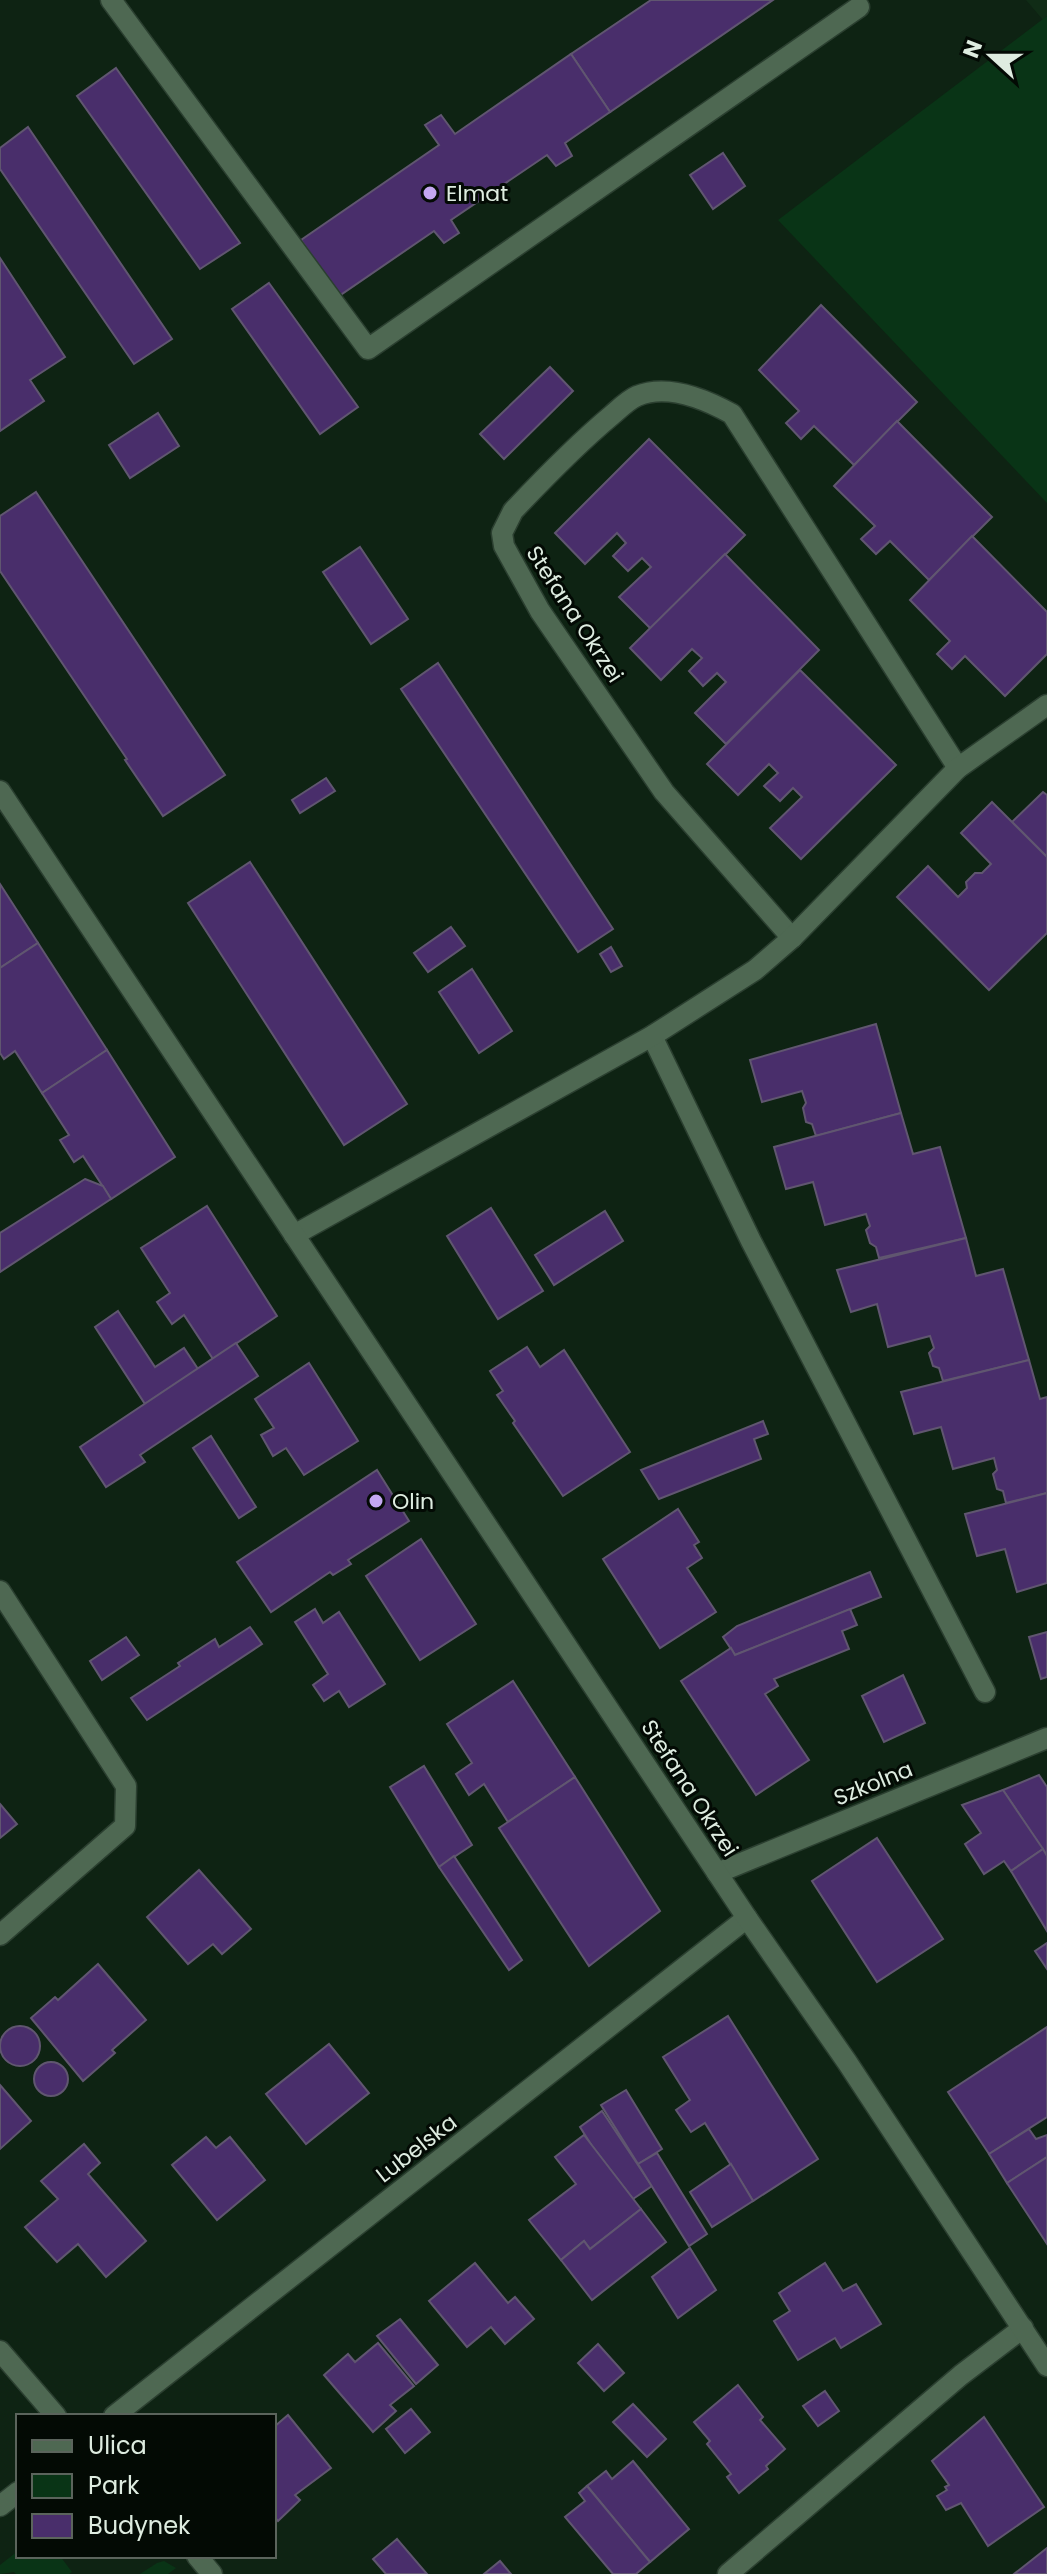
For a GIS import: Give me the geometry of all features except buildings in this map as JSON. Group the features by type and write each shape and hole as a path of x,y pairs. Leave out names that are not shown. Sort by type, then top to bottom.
{"street":[{"path":"111,0 368,349 859,7"},
{"name":"Stefana Okrzei","path":"792,938 664,792 540,611 508,556 502,533 506,522 575,445 635,397 656,392 678,393 707,400 732,414 958,768"},
{"path":"294,1235 652,1036 755,970 792,938 958,768 1047,705"},
{"name":"Stefana Okrzei","path":"0,791 1047,2366"},
{"path":"652,1036 751,1241 985,1692"},
{"path":"0,1591 126,1786 125,1826 0,1935"},
{"name":"Szkolna","path":"717,1873 1047,1738"},
{"name":"Lubelska","path":"117,2414 747,1918"},
{"path":"728,2574 961,2375 1023,2328"},
{"path":"0,2351 54,2414"},
{"path":"0,2506 16,2494"},
{"path":"199,2558 212,2574"}],"shaded area":[{"path":"1026,0 1047,0 1047,16 1043,20"}],"green space":[{"path":"1047,16 1047,503 778,220"},
{"path":"16,2553 16,2558 62,2558 72,2572 0,2574 0,2565"},
{"path":"164,2561 176,2568 168,2574 140,2574 157,2563"}],"place":[{"name":"Elmat","path":"430,193"},
{"name":"Olin","path":"376,1501"}]}
